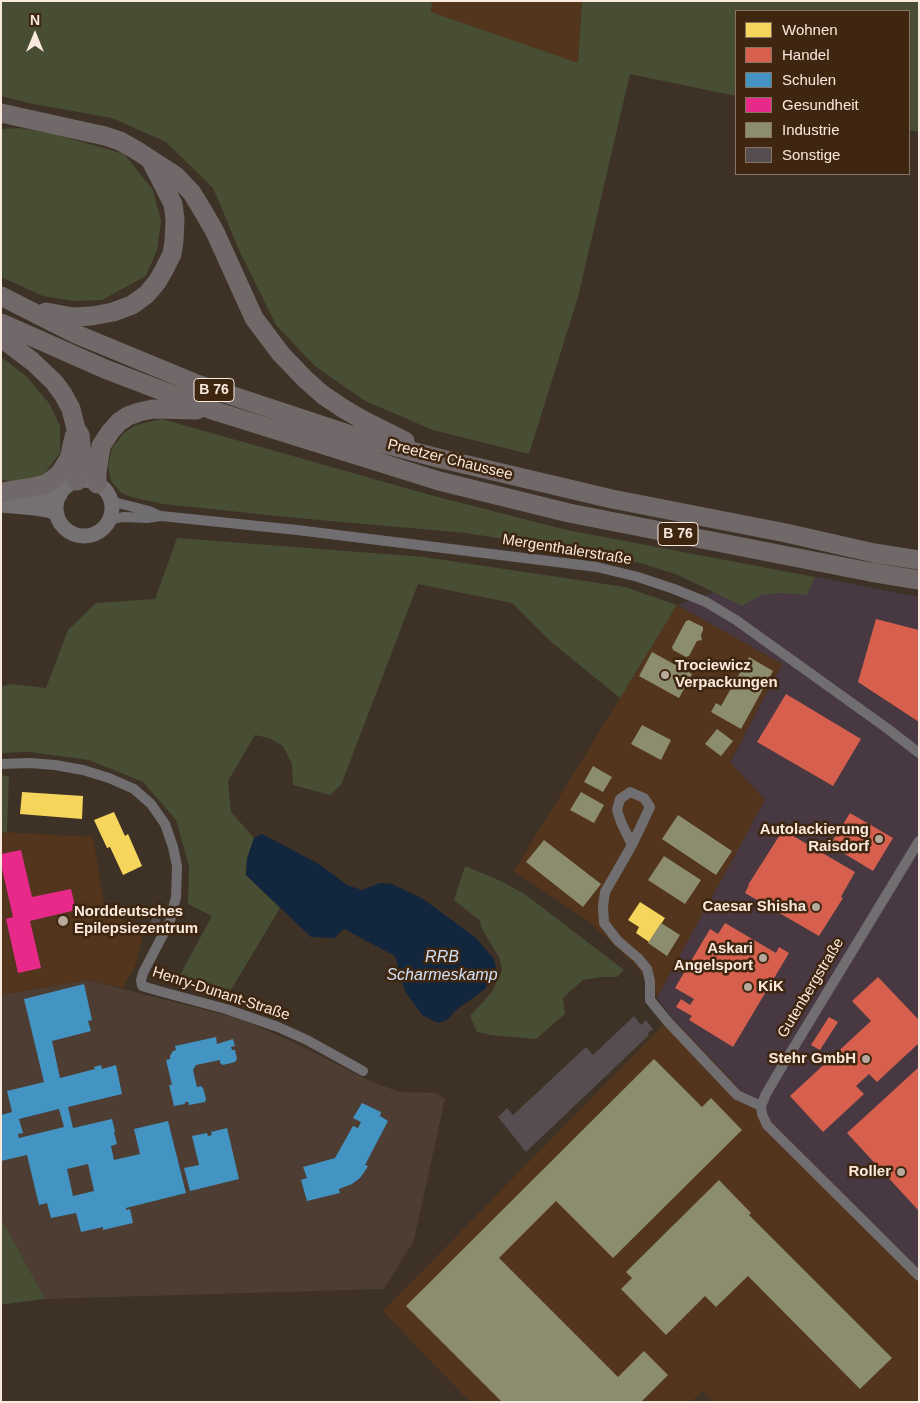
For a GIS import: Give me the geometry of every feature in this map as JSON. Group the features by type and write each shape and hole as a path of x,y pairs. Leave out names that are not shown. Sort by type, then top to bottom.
{"highway":[{"name":"B 76","path":"3,114 120,141 176,176 192,193 215,232 254,318 267,337 291,365 323,395 344,409 438,458"},
{"name":"B 76","path":"1,295 50,313 73,317 113,312 132,305 147,294 164,270 172,254 175,219 173,204 150,160"},
{"name":"Preetzer Chaussee","path":"1,295 76,334 196,384 351,435 438,458 612,498 874,553 919,560"},
{"name":"Preetzer Chaussee","path":"1,323 105,369 215,411 439,481 569,513 919,580"},
{"path":"1,338 32,361 54,382 71,409 76,429 80,435 82,453 77,481"},
{"name":"B 76","path":"96,484 96,472 101,446 118,422 139,412 153,410 215,411"},
{"path":"2,496 46,484 60,473 69,459 76,429"}],"main road":[{"path":"77,481 87,481 96,484 104,489 110,500 110,520 100,531 92,535 82,536 66,530 60,523 57,514 56,508 60,495 67,486 77,481"},
{"path":"2,496 35,498 60,495"},
{"path":"2,496 57,514"}],"street":[{"name":"Mergenthalerstraße","path":"110,500 161,516"},
{"name":"Mergenthalerstraße","path":"110,520 123,517 147,518 161,516 297,530 597,567 638,577 706,602 736,620 919,753"},
{"name":"Henry-Dunant-Straße","path":"1,764 55,764 109,778 134,789 150,804 165,824 173,847 176,866 176,898 170,922 143,973 142,986 226,1009 278,1027 307,1040 363,1071"},
{"path":"632,845 617,810 620,799 630,792 644,798 650,807 632,845 606,892 603,906 604,924 618,941 638,958 647,969 650,981 650,1000 668,1022 737,1095 761,1106 766,1124 919,1276"},
{"name":"Gutenbergstraße","path":"761,1106 777,1075 919,840"}],"shaded area":[{"path":"432,1 582,1 578,64 431,12"},
{"path":"817,577 919,597 919,1269 769,1120 671,1017 657,997 765,800 730,763 782,664 677,605 745,582"},
{"path":"677,605 782,664 730,762 765,800 657,997 638,968 590,922 514,871"},
{"name":"Norddeutsches Epilepsiezentrum","path":"1,832 93,837 105,911 144,931 135,966 123,988 86,980 1,995"},
{"path":"87,980 238,1018 291,1041 372,1082 400,1092 436,1093 445,1099 414,1240 384,1289 45,1299 1,1218 1,995"},
{"path":"671,1017 769,1120 919,1269 919,1402 713,1402 702,1391 691,1402 470,1402 383,1311"}],"green space":[{"path":"1,1 432,1 431,12 578,63 582,1 919,1 919,132 910,130 910,10 735,10 735,96 630,74 578,297 529,454 433,430 365,401 315,366 276,325 240,252 213,188 166,142 112,118 33,104 1,96"},
{"path":"19,128 51,133 124,154 153,190 161,221 157,250 146,276 102,300 74,301 43,296 1,277 1,129"},
{"path":"1,357 26,376 49,403 60,426 60,453 41,478 18,482 1,480"},
{"path":"162,419 434,496 567,530 815,577 807,595 780,593 761,595 742,606 678,575 644,564 598,554 466,533 163,504 131,497 120,492 111,481 108,466 112,448 124,433 136,425"},
{"path":"177,538 424,557 625,587 677,605 620,698 550,641 512,603 418,584 341,785 330,795 293,785 292,764 283,746 269,738 255,735 228,781 231,812 254,838 247,859 246,875 280,908 231,990 180,975 212,916 188,904 189,866 176,820 143,782 89,760 29,752 1,753 1,687 10,684 46,688 68,630 96,603 155,599"},
{"path":"1,775 9,776 7,833 1,832"},
{"path":"465,866 501,881 526,895 624,970 617,977 583,980 563,998 565,1014 536,1039 477,1032 470,1016 492,992 502,970 499,957 483,931 479,920 454,900"},
{"path":"1,1218 45,1299 1,1304"}],"water":[{"name":"RRB Scharmeskamp","path":"262,834 319,864 347,885 362,890 380,883 392,884 423,899 476,938 494,959 496,969 485,989 456,1010 447,1020 438,1023 422,1015 405,991 395,956 344,929 334,938 311,937 246,875 247,859 254,838"}],"building: Wohnen":[{"path":"22,792 83,796 82,819 20,814"},
{"path":"114,812 125,836 128,834 142,866 123,875 110,847 107,848 94,820"},
{"path":"640,902 665,918 649,942 636,933 639,927 628,920"}],"building: Handel":[{"path":"876,619 919,630 919,722 858,682"},
{"path":"786,694 861,739 833,786 757,742"},
{"path":"850,813 893,838 873,871 830,845"},
{"path":"783,830 855,872 841,897 843,898 819,936 745,893 748,885"},
{"path":"725,923 776,953 779,947 789,953 733,1047 689,1020 692,1016 676,1007 681,999 690,1005 694,999 675,988 710,929 718,934"},
{"name":"Stehr GmbH","path":"878,977 919,1020 919,1043 877,1082 869,1074 856,1086 864,1094 823,1132 790,1096 871,1021 852,1001"},
{"path":"829,1017 838,1022 820,1050 811,1045"},
{"name":"Roller","path":"919,1067 919,1211 847,1133"}],"building: Schulen":[{"path":"84,984 92,1020 88,1021 91,1031 52,1041 60,1078 95,1069 94,1067 101,1065 102,1069 116,1065 122,1094 68,1107 73,1128 112,1119 117,1144 111,1146 114,1160 140,1154 134,1129 168,1121 186,1193 126,1208 126,1210 130,1209 133,1223 103,1230 103,1227 81,1232 76,1213 51,1218 47,1203 39,1205 27,1155 1,1161 1,1115 12,1112 7,1091 44,1082 24,999","holes":["59,1109 64,1127 19,1138 18,1134 23,1133 19,1119","88,1164 94,1191 73,1196 67,1169"]},
{"path":"216,1037 217,1044 233,1039 235,1046 231,1047 232,1050 235,1050 237,1059 235,1062 223,1065 220,1063 220,1060 196,1065 193,1070 197,1087 201,1086 203,1088 205,1102 189,1105 188,1102 185,1102 185,1104 174,1106 169,1085 172,1085 166,1060 170,1059 173,1051 176,1050 175,1046"},
{"path":"362,1103 381,1112 380,1116 388,1121 365,1165 368,1166 360,1178 352,1184 339,1189 340,1193 307,1201 301,1180 307,1178 303,1167 335,1158 353,1126 358,1128 361,1122 353,1118"},
{"path":"227,1128 239,1179 190,1191 184,1168 199,1165 192,1136 207,1133 208,1136 212,1135 211,1132"}],"building: Gesundheit":[{"path":"21,850 32,897 71,889 76,910 30,921 41,968 18,973 6,919 13,917 1,864 1,854"}],"building: Industrie":[{"path":"689,620 703,627 703,630 702,640 697,641 689,656 686,657 673,650 672,647 686,621"},
{"name":"Trociewicz Verpackungen","path":"652,652 692,674 679,698 639,676"},
{"path":"749,657 773,671 741,729 711,712 716,703 721,706"},
{"path":"642,725 671,740 661,760 631,744"},
{"path":"717,729 733,741 721,756 705,744"},
{"path":"593,766 612,777 603,792 584,782"},
{"path":"581,792 604,805 594,823 570,810"},
{"path":"678,815 732,851 716,875 662,839"},
{"path":"544,840 601,884 583,907 526,862"},
{"path":"664,856 701,880 685,904 648,880"},
{"path":"661,923 680,935 667,956 648,943"},
{"path":"654,1059 702,1107 711,1098 742,1130 613,1258 556,1201 499,1258 618,1377 644,1351 668,1375 641,1402 502,1402 406,1306"},
{"path":"719,1180 751,1213 749,1215 892,1358 860,1389 748,1276 716,1307 705,1296 666,1335 621,1289 632,1278 626,1272"}],"building: Sonstige":[{"path":"153,916 161,920 157,927 150,924"},
{"path":"634,1016 641,1025 646,1020 653,1029 648,1033 649,1035 526,1152 498,1117 507,1108 513,1115 586,1047 593,1055"}],"place":[{"name":"Trociewicz Verpackungen","path":"665,675"},
{"name":"Autolackierung Raisdorf","path":"879,839"},
{"name":"Caesar Shisha","path":"816,907"},
{"name":"Norddeutsches Epilepsiezentrum","path":"63,921"},
{"name":"Askari Angelsport","path":"763,958"},
{"name":"KiK","path":"748,987"},
{"name":"Stehr GmbH","path":"866,1059"},
{"name":"Roller","path":"901,1172"}]}
